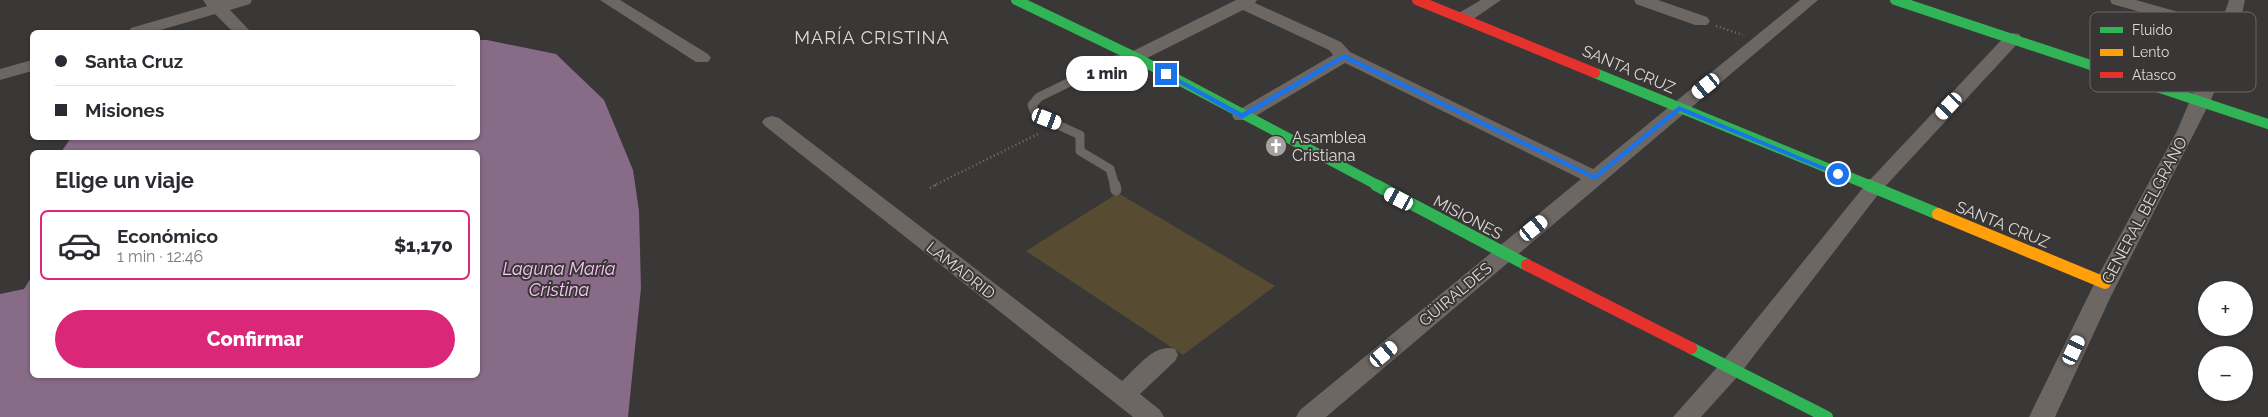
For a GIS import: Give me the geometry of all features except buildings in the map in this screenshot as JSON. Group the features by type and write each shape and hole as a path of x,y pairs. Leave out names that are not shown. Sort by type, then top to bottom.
{"street":[{"path":"142,30 214,4 244,0"},
{"path":"614,4 641,0"},
{"name":"MISIONES","path":"1016,0 1136,58 1503,253 1827,417"},
{"name":"SANTA CRUZ","path":"1417,0 2105,283"},
{"path":"1463,18 1492,0"},
{"path":"1642,0 1701,21"},
{"name":"GÜIRALDES","path":"1309,417 1503,253 1810,0"},
{"path":"1895,0 2090,65"},
{"path":"2118,0 2160,12"},
{"path":"1136,58 1246,2 1335,46 1344,56 1595,178"},
{"path":"214,4 240,30"},
{"path":"614,4 702,58"},
{"path":"1686,417 1730,369 1873,188 2013,38"},
{"path":"1242,116 1344,56"},
{"path":"0,75 30,66"},
{"path":"2169,92 2268,124"},
{"name":"GENERAL BELGRANO","path":"2042,417 2105,283 2205,92"},
{"name":"LAMADRID","path":"772,122 1151,417"},
{"path":"1122,395 1166,355"}],"lane":[{"path":"1116,190 1110,169 1080,151 1080,135 1058,123 1036,115 1032,105 1038,97 1115,60 1136,58"}],"path":[{"path":"1701,21 1760,41"},
{"path":"930,188 1058,123"}],"shaded area":[{"path":"1118,193 1275,286 1183,355 1026,251"}],"water":[{"name":"Laguna María Cristina","path":"480,40 556,54 604,100 633,170 639,211 641,288 628,417 0,417 0,294 24,289 30,279 30,378 480,378 480,150 62,150 70,140 480,140"}],"traffic: fast":[{"path":"1016,0 1135,57 1527,265"},
{"path":"1895,0 2090,65"},
{"path":"1595,73 1938,214"},
{"path":"2172,92 2268,124"},
{"path":"1691,348 1827,417"}],"traffic: slow":[{"path":"1938,214 2105,283"}],"traffic: jam":[{"path":"1417,0 1595,73"},
{"path":"1527,265 1691,348"}],"place":[{"name":"Asamblea Cristiana","path":"1276,146"}],"district":[{"name":"MARÍA CRISTINA","path":"872,38"}],"route":[{"path":"1166,74 1242,116 1344,56 1595,178 1679,108 1838,174"}]}
